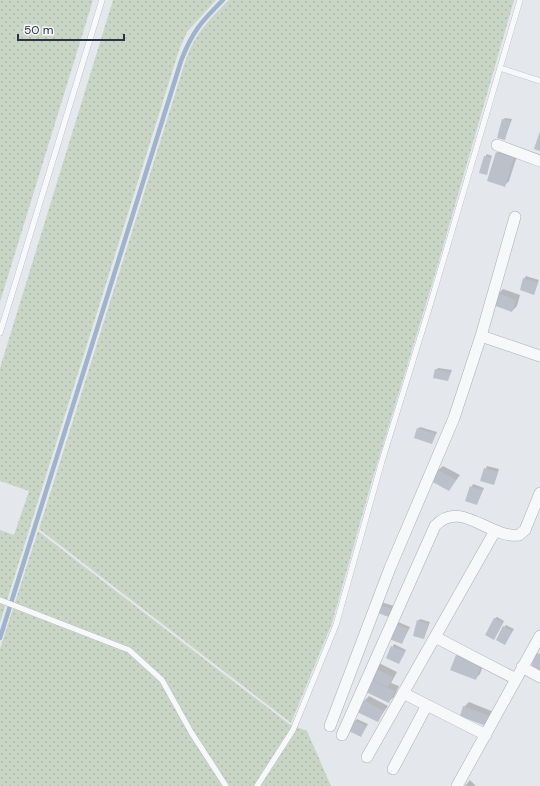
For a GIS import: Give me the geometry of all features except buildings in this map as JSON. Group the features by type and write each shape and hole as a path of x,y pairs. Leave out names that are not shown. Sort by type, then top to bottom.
{"street":[{"path":"497,145 540,161"},
{"path":"330,726 390,568 454,418 481,336 515,217"},
{"path":"481,336 540,356"},
{"path":"342,735 435,526 447,516 456,514 495,531 513,536 519,535 525,530 540,493"},
{"path":"367,757 495,531"},
{"path":"457,786 540,636"},
{"path":"435,637 516,679"},
{"path":"522,668 540,677"},
{"path":"403,693 486,735"},
{"path":"393,769 427,705"}],"lane":[{"path":"0,332 102,0"},
{"path":"257,786 293,730 336,624 382,462 434,294 520,0"},
{"path":"500,68 540,81"},
{"path":"1,601 129,650 162,680 191,732 226,786"}],"green space":[{"path":"0,0 93,0 0,302"},
{"path":"113,0 216,0 187,32 179,50 0,623 0,530 14,535 29,491 0,481 0,368"},
{"path":"229,0 514,0 436,271 371,484 332,623 291,723 39,529 185,62 198,35 208,21"},
{"path":"38,531 289,724 307,731 331,786 0,786 0,649"}],"waterway":[{"path":"0,638 181,61 193,35 223,0"}]}
